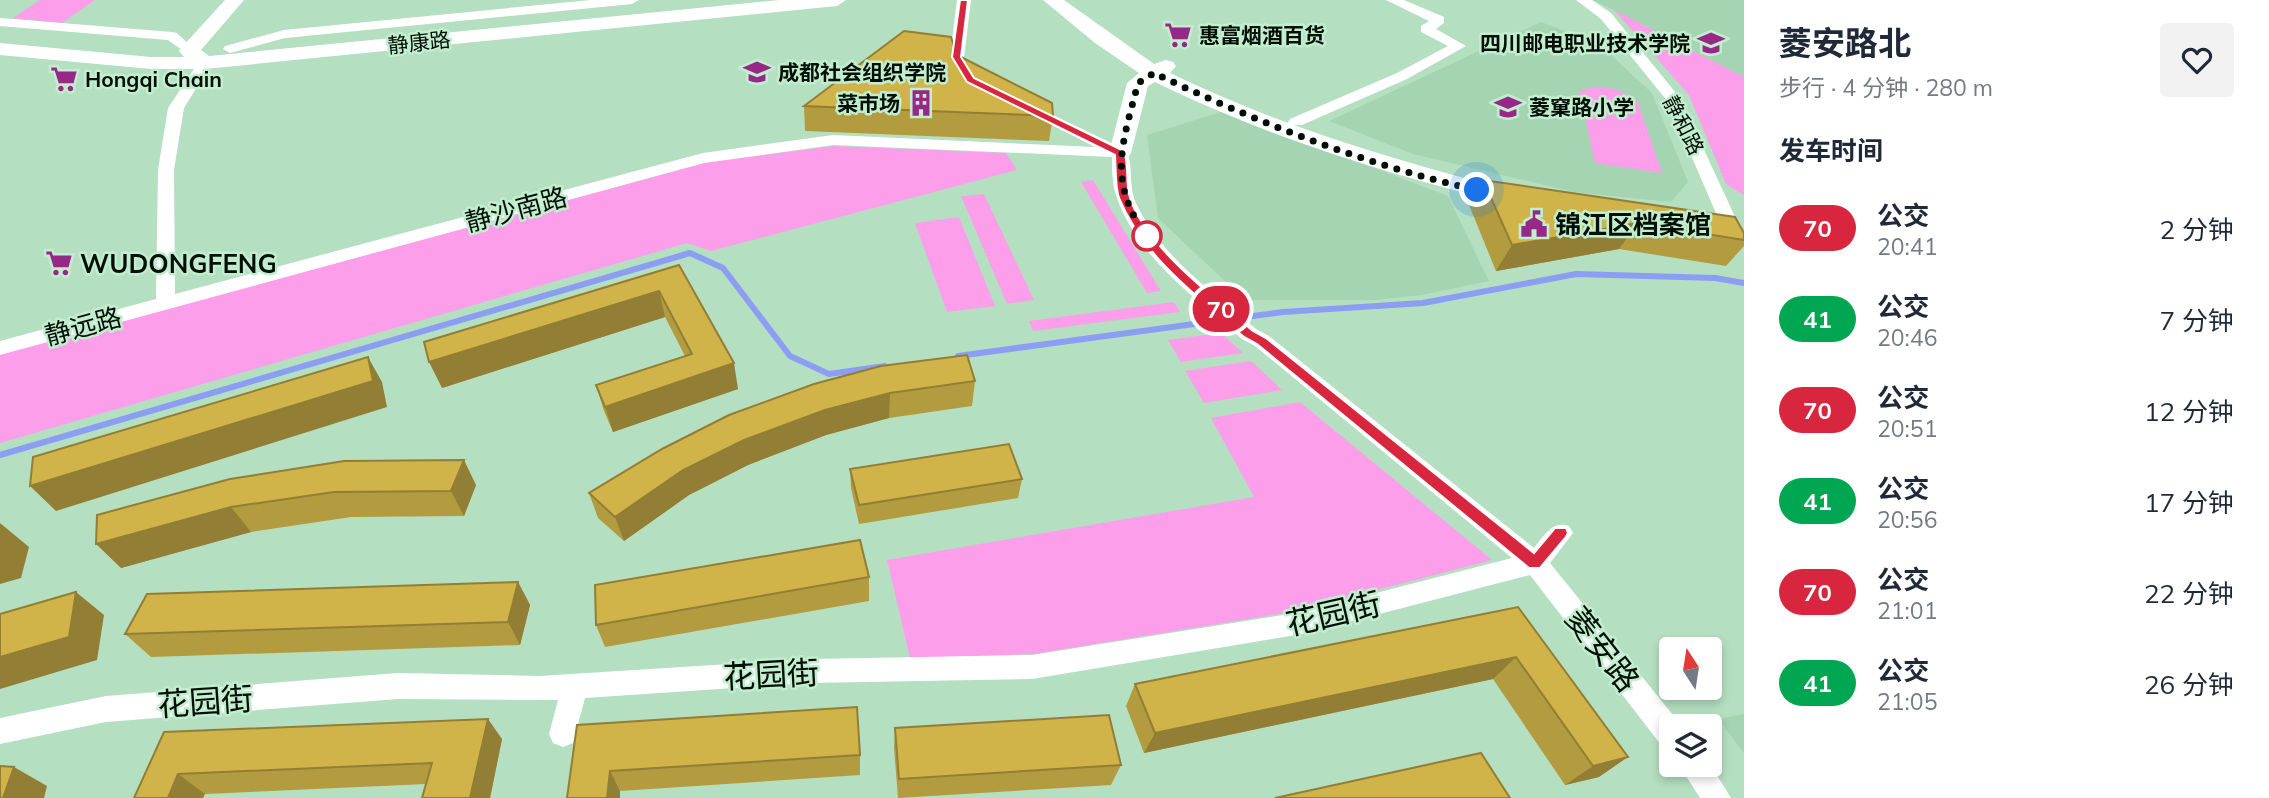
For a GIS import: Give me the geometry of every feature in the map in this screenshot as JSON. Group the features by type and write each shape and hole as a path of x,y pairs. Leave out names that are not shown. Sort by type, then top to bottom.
{"main road":[{"name":"静康路","path":"0,49 151,63 210,53 768,0"},
{"name":"静康路","path":"0,37 210,53 837,0"},
{"path":"1052,0 1121,52 1267,122 1353,154 1454,184 1534,198 1406,160 1296,122 1160,70 1067,0"},
{"path":"210,53 243,5"},
{"path":"210,53 243,5"},
{"path":"1120,153 1138,83 1160,70"},
{"path":"1702,225 1738,230"}],"street":[{"path":"0,22 172,36 210,53 284,34 632,0"},
{"path":"964,0 957,57 971,80 983,86"},
{"path":"1296,122 1402,76 1459,46 1426,29 1440,20 1393,0"},
{"name":"静和路","path":"1583,0 1606,16 1675,101 1738,230"},
{"path":"165,304 168,158 176,108 210,53"},
{"path":"1008,99 1120,153"},
{"name":"静沙南路","path":"165,304 704,158 833,140 1120,153"},
{"name":"菱安路","path":"1120,153 1124,196 1144,233 1174,269 1249,334 1262,341 1535,563 1659,720"},
{"name":"静远路","path":"0,348 165,304"},
{"path":"1535,563 1561,533"},
{"name":"花园街","path":"0,731 106,709 398,686 540,689 809,670 1032,667 1302,623 1535,563"},
{"path":"563,734 576,686"},
{"path":"1702,777 1717,798"}],"shaded area":[{"path":"40,0 95,0 62,23 13,18"},
{"name":"四川邮电职业技术学院","path":"1593,0 1744,0 1744,77 1614,10"},
{"path":"1614,10 1744,77 1744,195 1726,184 1689,95"},
{"name":"菱窠路小学","path":"1541,22 1600,45 1652,93 1688,182 1671,202 1574,192 1413,154 1329,121"},
{"path":"1597,87 1615,89 1637,100 1662,173 1595,163 1579,91"},
{"path":"1224,111 1448,196 1489,281 1421,295 1375,300 1245,300 1158,218 1147,135"},
{"path":"834,146 1006,153 1017,170 711,251 687,243 0,443 0,354 708,162"},
{"path":"1093,180 1161,291 1147,293 1081,182"},
{"path":"984,194 1034,300 1007,304 961,196"},
{"path":"959,217 995,306 947,312 915,223"},
{"path":"1174,302 1180,312 1033,331 1029,321"},
{"path":"1221,333 1243,353 1181,362 1168,340"},
{"path":"1251,361 1282,390 1204,403 1185,371"},
{"path":"1300,402 1492,560 1296,611 1034,654 910,658 887,560 1254,497 1211,418"},
{"path":"1744,714 1744,753 1722,724 1722,718"}],"building":[{"path":"904,31 951,37 957,55 1052,103 1053,116 804,106"},
{"path":"1483,180 1735,217 1744,233 1744,240 1638,223 1512,245"},
{"path":"679,265 734,363 605,407 596,385 692,354 659,291 429,362 424,342"},
{"path":"967,355 975,381 890,393 825,410 744,440 683,470 615,517 589,493 662,449 729,415 814,384 881,366"},
{"path":"368,357 373,381 30,486 33,457"},
{"path":"1009,444 1022,479 859,505 850,469"},
{"path":"464,460 451,491 334,492 231,507 96,544 97,515 230,479 344,461"},
{"path":"860,540 869,577 596,625 595,585"},
{"path":"518,582 508,622 125,634 147,594"},
{"path":"76,592 69,637 0,657 0,614"},
{"path":"1518,607 1628,757 1593,766 1516,657 1155,733 1135,684"},
{"path":"857,707 860,755 610,771 607,798 567,798 577,725"},
{"path":"1109,715 1121,765 899,779 895,728"},
{"path":"488,719 470,798 422,798 432,763 178,774 168,798 134,798 164,732"},
{"path":"1481,753 1510,798 1275,798"},
{"path":"0,766 14,767 3,798 0,798"}],"waterway":[{"path":"0,455 690,253 723,268 790,356 829,374 885,366"},
{"path":"958,356 1283,312 1423,303 1576,274 1715,278 1744,283"}],"bus line":[{"name":"70","path":"964,0 957,57 971,80 1120,153 1124,196 1144,233 1174,269 1249,334 1262,341 1535,563 1561,533"}],"place":[{"name":"惠富烟酒百货","path":"1178,35"},
{"name":"四川邮电职业技术学院","path":"1711,43"},
{"name":"成都社会组织学院","path":"757,72"},
{"name":"Hongqi Chain","path":"64,79"},
{"name":"菜市场","path":"921,103"},
{"name":"菱窠路小学","path":"1508,107"},
{"name":"锦江区档案馆","path":"1534,224"},
{"name":"WUDONGFENG","path":"59,263"}],"route":[{"path":"1147,236 1124,196 1120,153 1138,83 1154,73 1267,122 1353,154 1477,190"}]}
